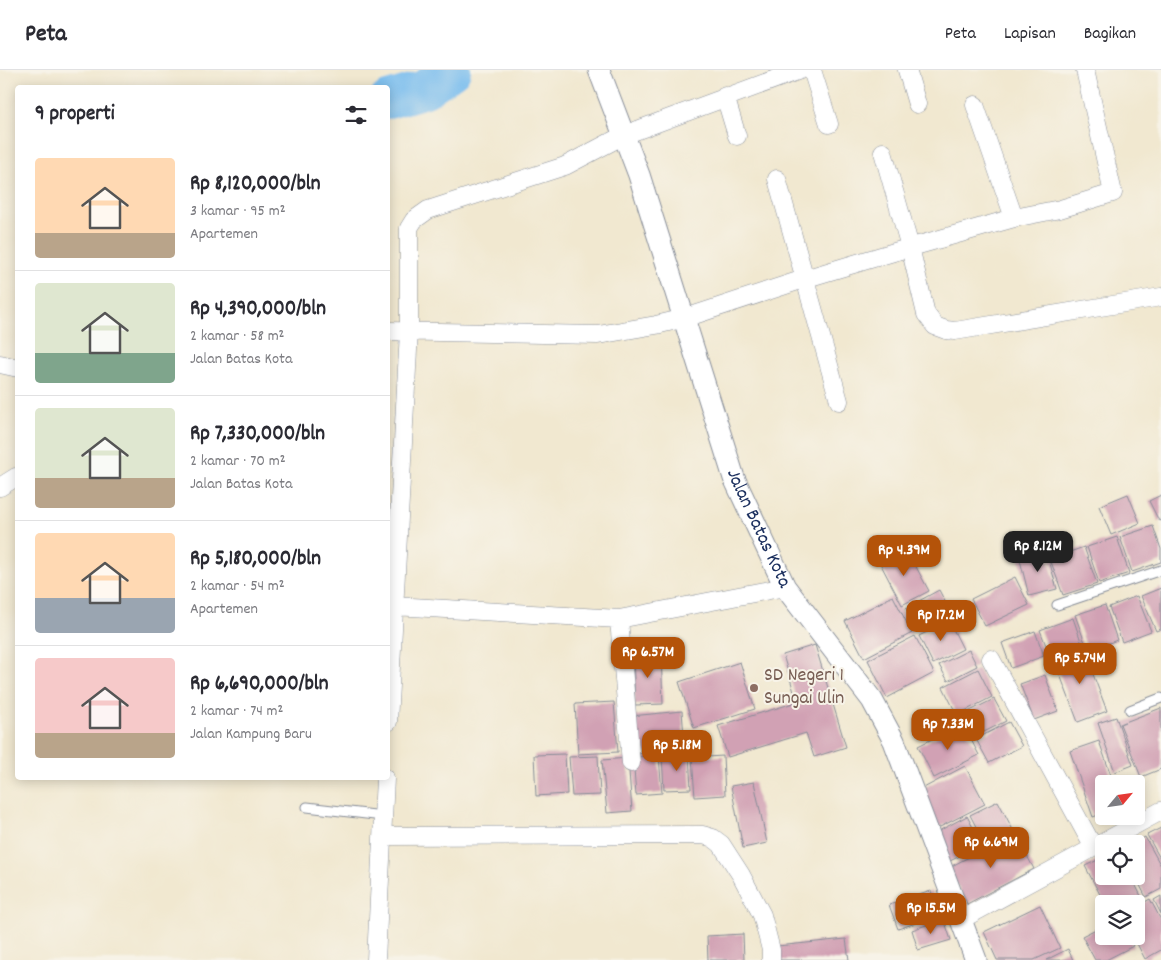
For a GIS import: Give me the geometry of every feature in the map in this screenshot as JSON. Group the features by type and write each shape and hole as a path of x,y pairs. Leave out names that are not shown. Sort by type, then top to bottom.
{"street":[{"name":"Jalan Batas Kota","path":"599,70 639,175 734,478 785,587 872,700 894,742 976,960"},
{"path":"390,683 409,331 409,228 414,220 428,210 565,166 624,135 725,96 800,70"},
{"path":"812,70 829,124"},
{"path":"907,70 917,104"},
{"path":"390,331 598,335 656,325 685,318 910,247 1014,218 1060,209 1114,193 1085,70"},
{"path":"725,96 737,136"},
{"path":"975,105 1014,218"},
{"path":"883,152 910,247 926,314 936,326 955,331 1161,298"},
{"path":"777,179 839,401"},
{"path":"0,364 15,367"},
{"path":"0,487 15,478"},
{"path":"394,606 619,619 785,587"},
{"path":"619,619 631,763"},
{"path":"991,658 1094,848"},
{"path":"376,960 384,780"},
{"path":"962,919 1161,811"},
{"path":"382,836 703,835 713,838 728,853 762,915 771,955"}],"lane":[{"path":"1057,605 1161,570"},
{"path":"1130,710 1161,698"},
{"path":"307,807 382,816"}],"building":[{"path":"1128,494 1140,523 1111,535 1099,506"},
{"path":"1161,495 1161,520 1159,521 1149,501"},
{"path":"1153,526 1161,549 1161,562 1132,572 1120,537"},
{"path":"1117,537 1129,573 1099,583 1087,547"},
{"path":"1084,547 1097,584 1063,595 1050,559"},
{"path":"1046,549 1057,589 1029,596 1019,556"},
{"path":"907,550 929,591 902,605 880,563"},
{"path":"1015,577 1029,605 985,626 971,599"},
{"path":"1161,588 1161,629 1156,631 1141,596"},
{"path":"939,590 952,615 919,632 906,608"},
{"path":"893,596 912,633 864,658 845,621"},
{"path":"1137,596 1151,631 1122,642 1109,607"},
{"path":"1105,605 1117,640 1088,651 1075,615"},
{"path":"1073,618 1082,644 1050,656 1040,630"},
{"path":"949,621 963,649 933,664 919,636"},
{"path":"1035,631 1044,656 1011,668 1002,643"},
{"path":"915,636 934,673 887,698 868,660"},
{"path":"815,645 846,747 814,757 806,733 728,757 718,726 797,702 783,655"},
{"path":"1083,648 1107,711 1078,722 1054,659"},
{"path":"969,650 977,666 948,681 939,665"},
{"path":"661,654 663,704 635,705 633,655"},
{"path":"740,662 755,709 694,728 679,682"},
{"path":"978,669 992,697 957,715 943,687"},
{"path":"1045,675 1058,711 1034,720 1020,684"},
{"path":"994,699 1006,721 976,736 964,714"},
{"path":"614,702 618,752 578,754 575,704"},
{"path":"1161,708 1161,769 1145,775 1140,775 1120,724"},
{"path":"682,711 685,749 635,754 631,716"},
{"path":"1116,717 1133,765 1115,772 1098,723"},
{"path":"1009,722 1022,746 989,763 976,739"},
{"path":"963,724 979,755 934,778 918,746"},
{"path":"1099,741 1111,775 1095,775 1095,816 1093,817 1070,751"},
{"path":"565,754 567,794 536,796 534,755"},
{"path":"689,754 691,789 664,790 662,756"},
{"path":"598,756 600,795 572,796 569,757"},
{"path":"659,756 662,793 636,795 633,757"},
{"path":"723,756 725,795 695,797 692,758"},
{"path":"628,758 632,811 607,813 602,760"},
{"path":"965,766 985,804 938,828 918,791"},
{"path":"754,782 767,843 743,848 731,786"},
{"path":"998,801 1013,830 985,844 970,815"},
{"path":"967,816 982,845 948,862 933,834"},
{"path":"1161,828 1161,860 1147,835"},
{"path":"1015,833 1034,869 967,904 948,868"},
{"path":"1145,837 1161,866 1161,889 1146,897 1140,885 1145,885"},
{"path":"1095,861 1095,885 1085,866"},
{"path":"1095,885 1136,885 1140,895 1100,895"},
{"path":"931,891 939,915 898,929 889,905"},
{"path":"1161,896 1161,914 1154,900"},
{"path":"1150,899 1161,920 1161,950 1145,959 1138,945 1145,945 1145,902"},
{"path":"1040,905 1060,948 1034,960 997,960 984,932"},
{"path":"944,919 951,940 918,950 912,930"},
{"path":"1095,930 1095,945 1133,946 1106,960 1095,960 1082,936"},
{"path":"743,934 744,960 708,960 707,936"},
{"path":"846,939 849,960 778,960 777,946"},
{"path":"1068,949 1073,960 1046,960"}],"waterway":[{"path":"390,99 425,89 452,70"}],"place":[{"name":"SD Negeri 1 Sungai Ulin","path":"754,688"}]}
